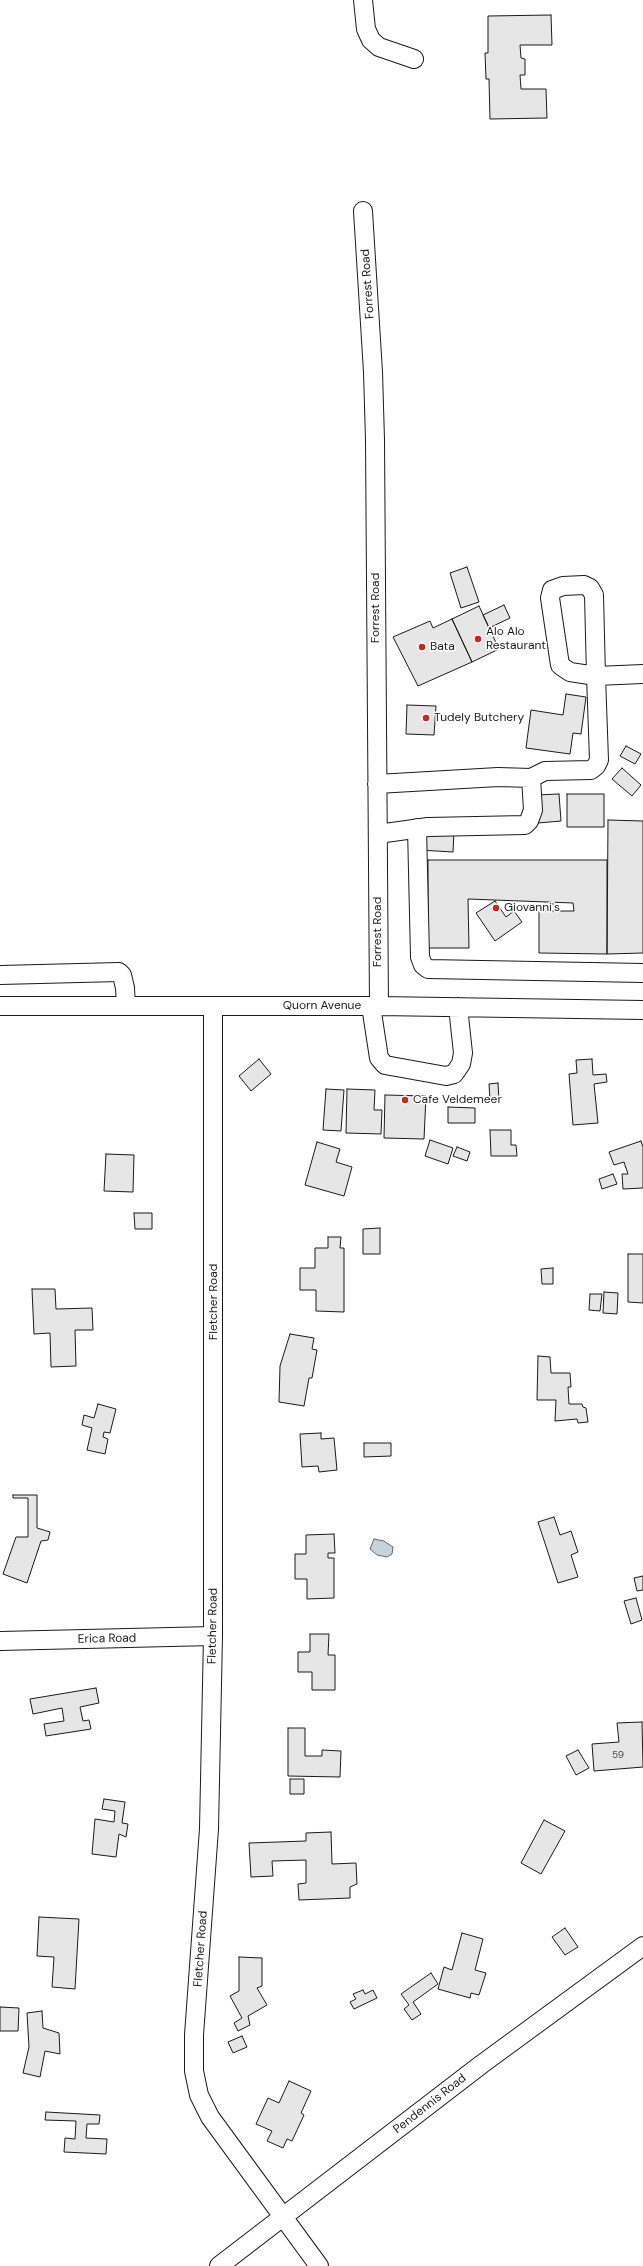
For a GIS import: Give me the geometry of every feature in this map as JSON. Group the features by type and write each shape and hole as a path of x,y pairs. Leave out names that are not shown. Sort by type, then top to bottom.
{"street":[{"path":"363,0 366,29 371,40 379,48 414,59"},
{"name":"Forrest Road","path":"363,211 373,380 378,834 375,1006 379,1058 385,1065 446,1076 454,1074 461,1064 463,1053 458,1007"},
{"path":"377,784 498,777 531,778 545,771 591,770 596,766 599,760 596,676 594,595 590,588 584,585 563,586 552,590 550,598 560,665 570,672 596,676 643,674"},
{"path":"378,834 418,828 525,825 529,821 533,810 531,778"},
{"path":"418,828 420,957 423,965 428,969 643,973"},
{"path":"0,975 119,972 122,975 125,988 126,1006"},
{"name":"Quorn Avenue","path":"0,1006 375,1006 643,1010"},
{"name":"Fletcher Road","path":"212,1006 214,1636 209,1829 194,2035 194,2071 199,2095 210,2117 282,2219 319,2266"},
{"name":"Erica Road","path":"0,1641 214,1636"},
{"name":"Pendennis Road","path":"219,2266 482,2064 643,1946"}],"shaded area":[{"path":"374,1539 384,1541 393,1547 392,1554 387,1557 377,1555 370,1549"}],"building":[{"path":"551,15 552,45 520,45 521,58 525,59 525,75 520,75 521,89 546,89 547,118 490,119 489,79 486,79 485,53 488,53 488,16"},
{"path":"467,567 479,602 461,608 450,573"},
{"path":"504,605 510,618 489,628 483,615"},
{"name":"Alo Alo Restaurant","path":"479,606 499,649 472,662 452,619"},
{"path":"452,619 472,662 418,686 393,637 430,621 433,628"},
{"path":"566,694 586,697 581,734 573,733 570,754 526,748 531,710 563,715"},
{"path":"407,705 436,706 434,735 406,734"},
{"path":"626,746 641,754 635,764 620,756"},
{"path":"622,768 641,785 632,796 612,779"},
{"path":"559,794 561,821 538,823 536,795"},
{"path":"567,794 604,794 604,827 567,827"},
{"path":"608,820 643,821 643,953 607,954"},
{"path":"420,829 454,831 453,852 419,850"},
{"path":"428,860 607,860 607,954 539,953 539,911 574,911 573,903 468,899 469,948 428,948"},
{"path":"495,901 506,917 514,911 522,922 495,941 476,913"},
{"path":"259,1059 271,1074 251,1091 239,1076"},
{"path":"592,1059 593,1075 606,1074 607,1082 594,1084 598,1123 573,1125 569,1074 577,1073 576,1060"},
{"path":"498,1083 499,1100 490,1100 489,1084"},
{"path":"326,1089 344,1090 341,1131 323,1130"},
{"path":"347,1089 375,1090 374,1110 382,1110 381,1134 346,1133"},
{"path":"385,1095 426,1096 424,1139 384,1138"},
{"path":"448,1107 475,1108 475,1123 448,1123"},
{"path":"490,1130 511,1130 511,1145 516,1145 517,1156 491,1156"},
{"path":"430,1140 453,1148 448,1164 425,1156"},
{"path":"641,1141 643,1147 643,1188 623,1189 622,1174 628,1174 624,1162 614,1165 609,1152"},
{"path":"317,1142 340,1149 336,1162 352,1167 344,1196 305,1185"},
{"path":"457,1147 470,1152 467,1161 453,1156"},
{"path":"106,1154 134,1155 133,1192 104,1191"},
{"path":"613,1174 617,1184 602,1189 599,1179"},
{"path":"134,1213 152,1213 152,1229 135,1229"},
{"path":"380,1228 380,1254 363,1254 363,1229"},
{"path":"328,1237 341,1237 340,1248 344,1248 344,1312 316,1311 316,1290 300,1290 300,1268 315,1268 315,1248 328,1248"},
{"path":"628,1254 643,1254 643,1303 628,1302"},
{"path":"553,1268 553,1284 542,1284 541,1269"},
{"path":"32,1289 55,1289 56,1309 92,1308 93,1330 75,1330 76,1366 51,1367 50,1333 34,1334"},
{"path":"604,1292 618,1293 617,1314 603,1313"},
{"path":"590,1294 602,1294 600,1311 589,1310"},
{"path":"290,1334 314,1338 312,1349 317,1350 312,1378 309,1378 304,1406 279,1402 280,1366"},
{"path":"538,1356 550,1357 551,1373 570,1373 571,1387 568,1387 569,1404 582,1404 583,1407 586,1408 588,1422 578,1423 577,1419 555,1421 556,1400 537,1400"},
{"path":"98,1404 116,1409 110,1433 104,1432 103,1437 108,1439 105,1454 87,1450 92,1428 82,1425 84,1415 94,1418"},
{"path":"321,1433 321,1439 334,1438 337,1470 319,1472 318,1466 302,1467 300,1434"},
{"path":"364,1443 391,1443 391,1456 364,1457"},
{"path":"13,1495 37,1495 37,1528 50,1532 48,1540 41,1541 27,1583 3,1574 16,1537 28,1537 28,1498 13,1498"},
{"path":"554,1517 560,1535 571,1531 578,1552 571,1555 578,1577 558,1583 538,1522"},
{"path":"334,1534 335,1553 328,1553 328,1558 334,1558 334,1598 307,1599 307,1579 295,1579 295,1554 306,1554 306,1535"},
{"path":"643,1576 643,1590 637,1591 634,1578"},
{"path":"636,1598 642,1620 631,1624 624,1601"},
{"path":"310,1634 329,1634 328,1655 335,1655 335,1690 312,1690 312,1672 298,1672 298,1652 310,1652"},
{"path":"96,1688 99,1703 80,1707 83,1721 89,1720 91,1729 46,1736 44,1724 64,1721 62,1708 33,1714 30,1699"},
{"path":"642,1722 643,1767 594,1771 592,1744 619,1742 617,1723"},
{"path":"288,1728 305,1728 305,1756 322,1756 322,1750 341,1751 340,1777 288,1776"},
{"path":"578,1750 589,1768 576,1775 566,1756"},
{"path":"290,1779 304,1779 304,1794 290,1794"},
{"path":"104,1799 125,1802 122,1823 128,1824 126,1837 119,1834 116,1857 92,1854 95,1819 114,1822 115,1811 102,1809"},
{"path":"544,1820 565,1831 541,1874 521,1863"},
{"path":"331,1832 332,1864 356,1863 357,1884 350,1887 350,1898 299,1900 298,1884 306,1883 306,1860 272,1861 273,1876 251,1877 249,1843 306,1841 306,1833"},
{"path":"39,1917 79,1919 75,1989 52,1987 54,1957 37,1956"},
{"path":"565,1928 578,1947 565,1955 552,1937"},
{"path":"462,1933 483,1939 475,1970 486,1973 479,1995 471,1993 470,1998 438,1989 444,1967 452,1970"},
{"path":"239,1957 262,1958 262,1986 257,1988 267,2005 248,2016 250,2025 238,2031 234,2023 242,2018 230,1996 239,1991"},
{"path":"431,1973 438,1984 413,2002 421,2014 412,2020 404,2009 409,2005 401,1994"},
{"path":"363,1990 365,1994 373,1990 377,1998 354,2009 350,2002 356,1999 353,1994"},
{"path":"0,2007 19,2008 18,2031 0,2031"},
{"path":"42,2011 43,2028 59,2033 60,2054 45,2051 40,2077 23,2073 29,2047 27,2013"},
{"path":"242,2036 247,2047 233,2053 228,2042"},
{"path":"289,2081 311,2091 301,2113 304,2115 292,2141 287,2139 283,2148 267,2141 272,2131 256,2124 268,2098 279,2103"},
{"path":"46,2112 100,2115 99,2124 87,2124 86,2138 107,2139 106,2154 64,2152 65,2138 75,2139 76,2121 45,2120"}],"place":[{"name":"Alo Alo Restaurant","path":"478,639"},
{"name":"Bata","path":"422,647"},
{"name":"Tudely Butchery","path":"426,718"},
{"name":"Giovanni's","path":"496,908"},
{"name":"Cafe Veldemeer","path":"405,1100"}]}
